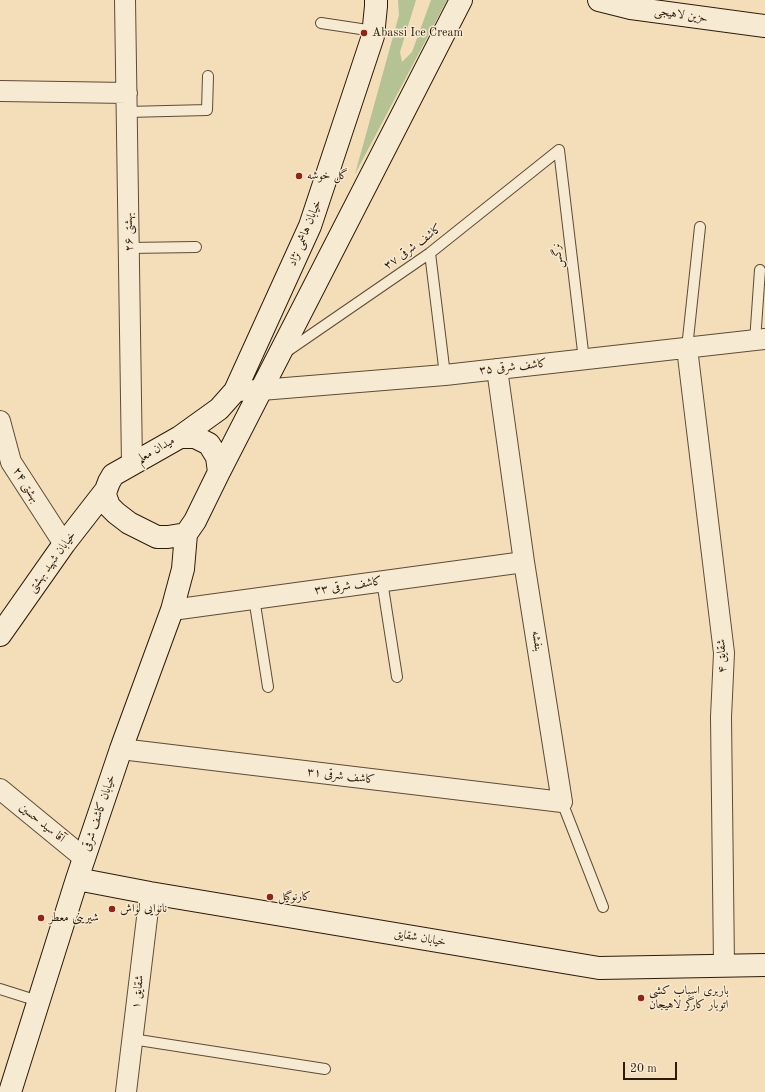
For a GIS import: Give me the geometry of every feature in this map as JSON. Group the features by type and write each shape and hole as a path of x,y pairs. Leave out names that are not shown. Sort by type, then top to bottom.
{"main road":[{"name":"خیابان هاشمی نژاد","path":"180,437 219,409 235,391 310,226 373,36 376,0"},
{"path":"106,490 105,495 109,506 129,523 141,530 157,537 168,538 186,534 195,521 461,0"},
{"name":"حزین لاهیجی","path":"599,0 631,8 765,26"},
{"name":"میدان معلم","path":"106,490 114,475 180,437 195,437 209,444 217,456 219,472"},
{"name":"خیابان شهید بهشتی","path":"0,635 64,544 106,490"},
{"name":"خیابان کاشف شرقی","path":"7,1087 38,1002 77,879 121,749 172,610 183,569 186,534"},
{"name":"خیابان شقایق","path":"77,879 150,893 599,968 765,965"}],"street":[{"name":"بهشتی ۲۶","path":"125,0 132,464"},
{"path":"0,91 127,102"},
{"name":"کاشف شرقی ۳۵","path":"235,391 445,375 760,340"},
{"name":"شقایق ۴","path":"688,348 724,653 721,717 724,965"},
{"name":"بنفشه","path":"497,369 524,562 562,802"},
{"name":"بهشتی ۲۴","path":"0,421 11,462 64,544"},
{"name":"کاشف شرقی ۳۳","path":"172,610 524,562"},
{"name":"کاشف شرقی ۳۱","path":"121,749 562,802"},
{"name":"آقا سید حسین","path":"0,788 84,858"},
{"name":"شقایق ۱","path":"126,1092 150,893"}],"lane":[{"path":"321,23 374,31"},
{"path":"127,102 207,110 208,76"},
{"name":"کاشف شرقی ۳۷","path":"278,358 430,253 559,150"},
{"name":"نرگس","path":"559,150 584,360"},
{"path":"688,348 700,227"},
{"path":"129,248 196,247"},
{"path":"430,253 445,375"},
{"path":"760,270 760,340"},
{"path":"382,581 397,677"},
{"path":"254,598 268,687"},
{"name":"بنفشه","path":"562,802 603,907"},
{"path":"0,989 38,1002"},
{"path":"132,1040 325,1070"}],"green space":[{"path":"398,0 416,0 400,52 402,62 412,52 431,0 447,0 355,174 399,15"}],"place":[{"name":"Abassi Ice Cream","path":"364,33"},
{"name":"گل خوشه","path":"299,176"},
{"name":"کارنوگیل","path":"270,897"},
{"name":"نانوایی لواش","path":"112,909"},
{"name":"شیرینی معطر","path":"41,918"},
{"name":"باربری اسباب کشی اتوبار کارگر لاهیجان","path":"641,998"}]}
